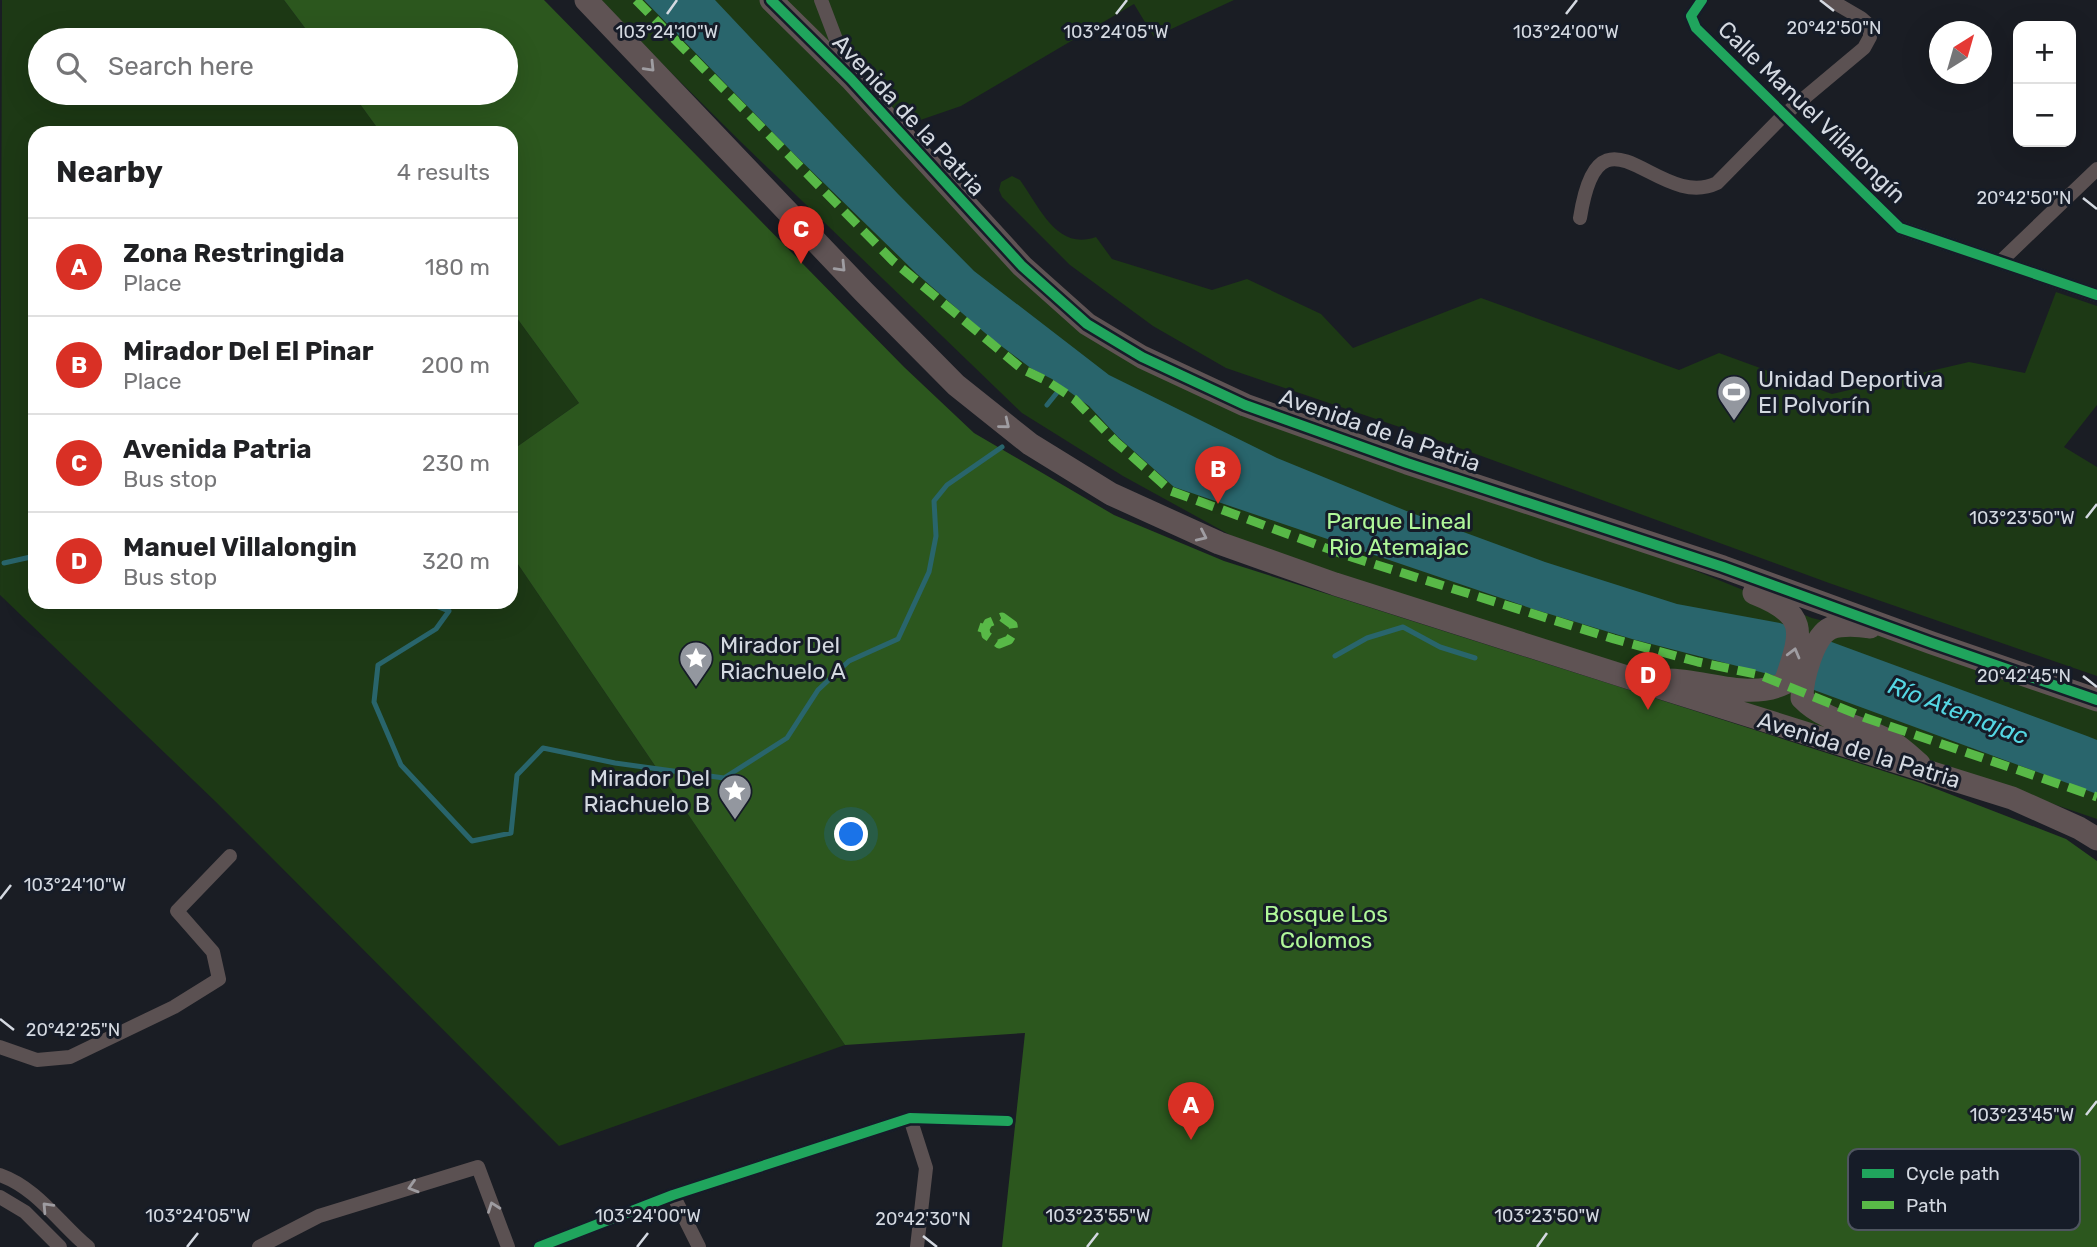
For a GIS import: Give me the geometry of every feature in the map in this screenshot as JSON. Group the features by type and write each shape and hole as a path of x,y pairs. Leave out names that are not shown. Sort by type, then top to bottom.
{"main road":[{"name":"Avenida de la Patria","path":"586,0 863,292 956,385 1030,444 1111,494 1219,544 1335,584 2012,798 2097,839"},
{"name":"Avenida de la Patria","path":"771,0 851,79 1022,267 1087,324 1142,357 1257,410 1407,463 1772,584 2097,700"},
{"path":"1633,679 1678,680 1731,688 1773,689 1785,683 1796,649 1798,631 1793,616 1779,603 1710,576 1634,537"},
{"path":"1927,771 1893,743 1829,717 1810,706 1802,698 1802,688 1813,652 1830,628 1866,626 1932,643"}],"street":[{"path":"821,0 851,79"},
{"name":"Calle Manuel Villalongín","path":"1702,0 1691,16 1696,28 1900,228 2097,295"},
{"path":"1580,218 1584,191 1595,168 1603,160 1616,158 1676,183 1695,187 1708,187 1717,183 1784,115 1864,48 1870,37 1870,26 1830,0"},
{"path":"2000,262 2097,169"},
{"path":"0,1047 37,1060 70,1057 174,1007 219,979 213,951 177,911 230,856"},
{"path":"910,1118 926,1168 918,1247"},
{"path":"539,1247 673,1195 910,1118 1008,1121"},
{"path":"259,1247 319,1216 478,1167 508,1247"},
{"path":"0,1175 37,1196 89,1247"},
{"path":"673,1195 699,1247"},
{"path":"0,1197 25,1212 60,1247"}],"green space":[{"path":"2,0 284,0 305,28 28,28 28,105 361,105 376,126 28,126 28,609 518,609 518,564 845,1045 559,1146 216,802 0,595"},
{"name":"Bosque Los Colomos","path":"284,0 544,0 904,367 974,433 1114,515 1224,561 1921,783 2066,839 2097,861 2097,1247 1002,1247 1025,1033 845,1045 518,564 518,446 579,403 518,320 518,126 376,126 361,105 518,105 518,28 305,28"},
{"name":"Parque Lineal Rio Atemajac","path":"598,0 764,0 1114,348 1657,555 1812,618 1918,645 2097,707 2097,819 1908,754 1386,594 1232,536 1123,476 1022,413"},
{"path":"782,0 1234,0 1154,37 1134,4 961,106 900,127"},
{"name":"Unidad Deportiva El Polvorín","path":"1012,176 1020,180 1051,224 1070,238 1082,240 1096,237 1112,259 1212,290 1247,279 1321,314 1353,348 1481,298 1679,370 1719,353 1832,394 1969,362 2025,373 2056,292 2097,306 2097,405 2064,447 2097,467 2097,676 1829,583 1432,438 1226,368 1153,326 1070,265 1002,197 999,190 1001,182"},
{"path":"518,320 579,403 518,446"}],"water":[{"name":"Río Atemajac","path":"644,0 715,0 974,271 1109,375 1277,458 1409,512 1545,562 1677,604 1780,623 2097,740 2097,794 1776,676 1632,639 1533,609 1174,487 1118,437 1089,406 992,339 917,274 790,150"}],"waterway":[{"path":"1047,405 1064,384"},
{"path":"444,609 449,611 436,629 378,665 374,702 401,765 472,841 511,833 517,775 543,748 615,763 724,778 787,738 818,690 849,661 898,639 929,572 936,536 934,501 947,485 1002,447"},
{"path":"4,563 28,558"},
{"path":"1335,656 1367,638 1403,627 1440,647 1475,658"}],"marked path":[{"path":"636,0 893,261 1022,369 1074,399 1115,441 1171,491 1345,555 1614,639 1698,662 1760,675 1866,718 2097,797"},
{"path":"979,627 985,629 988,623 1002,617 1013,625 1014,632 1009,640 999,644 986,635 985,629"}],"cycle path":[{"path":"771,0 851,79 1022,266 1087,324 1142,357 1245,405 1407,463 1723,567 2097,700"},
{"path":"1702,0 1691,16 1696,28 1900,228 2097,295"},
{"path":"539,1247 673,1195 910,1118 1008,1121"}],"place":[{"name":"Avenida Patria","path":"801,264"},
{"name":"Unidad Deportiva El Polvorín","path":"1734,422"},
{"name":"Mirador Del El Pinar","path":"1218,504"},
{"name":"Mirador Del Riachuelo A","path":"696,688"},
{"name":"Manuel Villalongin","path":"1648,710"},
{"name":"Mirador Del Riachuelo B","path":"735,821"},
{"name":"Zona Restringida","path":"1191,1140"}]}
